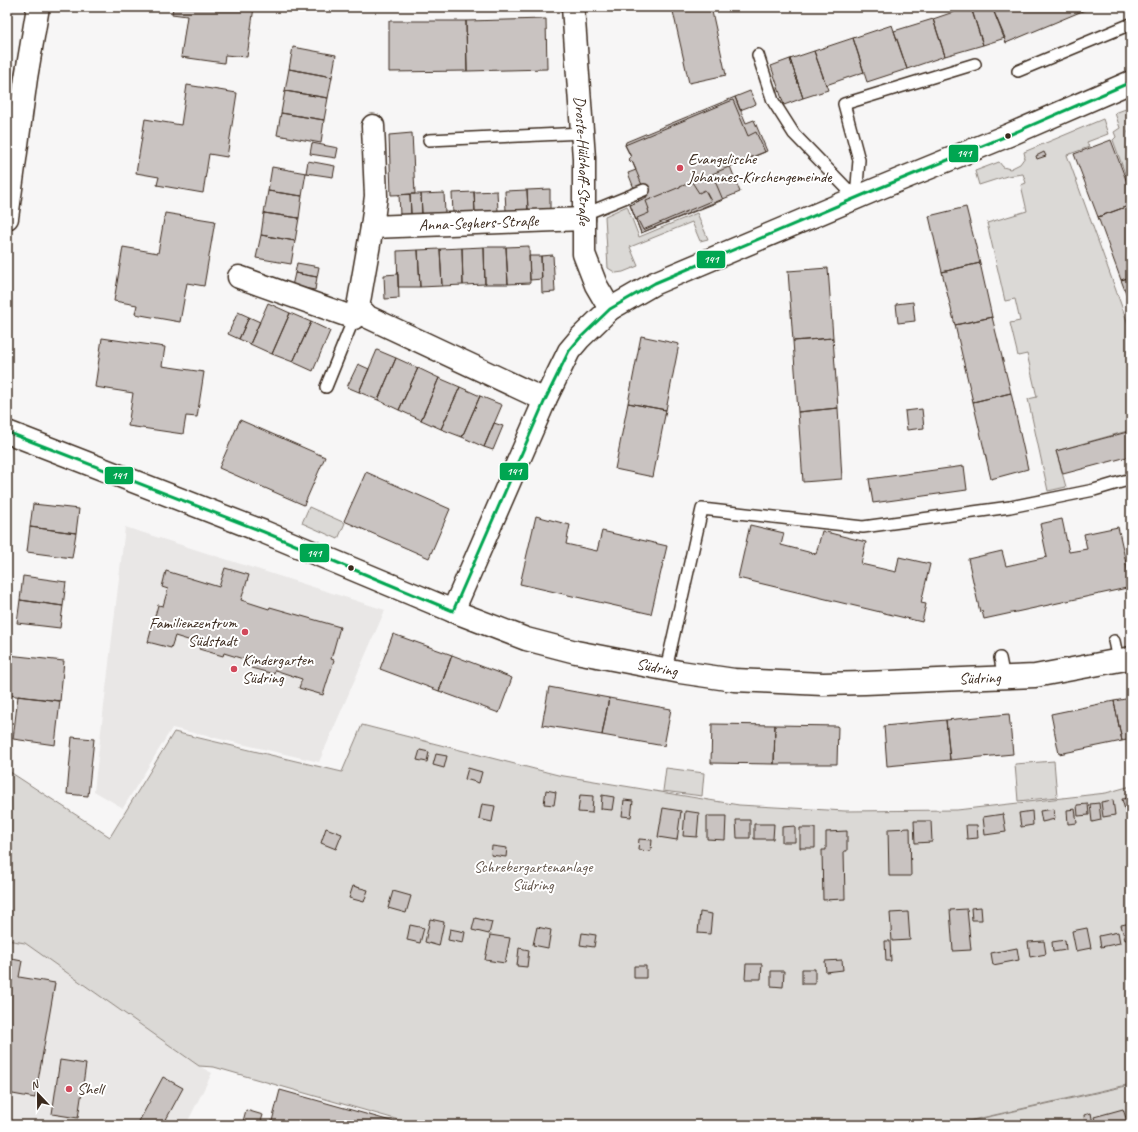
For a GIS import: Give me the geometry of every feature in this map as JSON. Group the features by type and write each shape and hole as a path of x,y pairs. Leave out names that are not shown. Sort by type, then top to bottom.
{"street":[{"path":"7,218 26,78 38,7"},
{"name":"Droste-Hülshoff-Straße","path":"573,7 583,133 584,254 596,284 610,309"},
{"path":"453,611 545,400 569,351 580,338 610,309 655,282 1009,135 1131,82"},
{"path":"356,312 372,227 376,196 373,126"},
{"name":"Anna-Seghers-Straße","path":"372,227 584,216"},
{"path":"239,277 356,312 545,400"},
{"name":"Südring","path":"7,432 264,532 453,611 526,639 576,652 734,680 823,684 1002,668 1035,676 1121,653"}],"lane":[{"path":"568,7 573,7"},
{"path":"1018,71 1131,24"},
{"path":"758,55 773,101 794,134 856,198"},
{"path":"856,198 856,181 859,160 844,104 975,64"},
{"path":"429,140 583,133"},
{"path":"584,216 644,190"},
{"path":"326,387 356,312"},
{"path":"666,669 702,509 863,527 1010,507 1094,490 1131,479"}],"shaded area":[{"name":"Kindergarten Südring","path":"125,527 385,610 319,762 172,728 123,808 94,791"},
{"path":"7,940 25,943 199,1066 212,1073 186,1125 7,1125"}],"green space":[{"path":"1131,107 1131,128 1128,132 1131,138 1131,190 1113,140 1116,137 1114,132 1120,128 1115,113"},
{"path":"1103,119 1108,134 1087,142 1089,147 1067,155 1131,332 1131,430 1056,451 1066,487 1048,491 1028,399 1037,397 1027,354 1018,356 1010,323 1020,321 1015,299 1005,301 987,223 1027,211 1021,185 1026,183 1023,174 1007,176 979,185 975,171 999,162 1003,167 1010,169 1020,164 1025,157 1024,152"},
{"path":"627,206 639,237 697,213 708,239 700,241 692,222 630,247 638,266 616,273 608,268 605,216"},
{"path":"309,507 345,523 338,539 302,523"},
{"name":"Schrebergartenanlage Südring","path":"362,725 558,775 739,805 845,811 957,810 1106,793 1131,786 1131,1084 968,1121 936,1125 416,1125 214,1067 199,1066 25,943 7,940 7,770 110,837 174,732 342,772"},
{"path":"1054,761 1057,797 1018,801 1015,764"},
{"path":"666,768 704,773 702,796 663,791"},
{"path":"1131,1085 1131,1125 943,1125 970,1121"}],"building":[{"path":"173,7 254,7 247,57 225,55 224,63 181,57 187,16 172,14"},
{"path":"672,7 711,7 726,75 689,83"},
{"path":"971,7 983,45 945,56 933,19"},
{"path":"981,7 992,7 1005,38 983,45 972,11"},
{"path":"992,7 1092,7 1006,43"},
{"path":"546,19 547,69 467,71 466,21"},
{"path":"933,19 945,56 907,69 894,31"},
{"path":"389,21 466,21 467,71 389,72"},
{"path":"892,25 907,69 867,82 853,38"},
{"path":"853,38 864,72 826,85 814,51"},
{"path":"293,47 336,55 332,77 289,69"},
{"path":"814,51 828,90 803,98 790,59"},
{"path":"790,59 803,98 784,105 771,66"},
{"path":"289,69 332,77 328,98 285,91"},
{"path":"187,85 237,93 227,157 209,154 203,193 157,185 159,177 136,173 145,119 181,125"},
{"path":"285,91 328,98 324,120 281,113"},
{"path":"750,91 756,104 740,110 735,97"},
{"name":"Evangelische Johannes-Kirchengemeinde","path":"735,97 746,123 754,120 767,151 730,166 740,192 641,233 630,205 639,201 628,173 636,170 632,161 630,162 629,158 631,157 625,145 626,142"},
{"name":"Evangelische Johannes-Kirchengemeinde","path":"733,100 748,136 756,132 765,152 712,174 723,200 641,233 630,205 647,197 632,161 630,162 629,158 631,157 625,145"},
{"path":"281,113 324,120 321,143 277,135"},
{"path":"412,133 415,194 391,195 389,135"},
{"path":"1111,140 1131,193 1131,205 1098,217 1074,154"},
{"path":"312,143 338,148 336,158 310,154"},
{"path":"1044,152 1046,156 1037,159 1036,156"},
{"path":"308,161 335,166 333,177 306,173"},
{"path":"272,167 306,173 302,196 268,191"},
{"path":"692,182 699,193 705,190 711,201 643,230 637,218 649,213 646,201"},
{"path":"550,189 550,209 528,210 527,190"},
{"path":"527,190 528,210 506,211 505,191"},
{"path":"268,191 302,196 299,218 264,213"},
{"path":"497,191 498,211 475,212 474,192"},
{"path":"474,192 475,212 453,213 452,193"},
{"path":"444,193 445,213 422,214 421,194"},
{"path":"410,194 421,194 422,214 411,214"},
{"path":"410,194 411,214 400,215 399,195"},
{"path":"1131,205 1131,277 1121,280 1098,217"},
{"path":"966,207 980,263 942,272 929,216"},
{"path":"165,213 215,221 204,286 187,283 180,322 135,314 137,305 114,301 123,247 158,253"},
{"path":"264,213 299,218 295,241 261,235"},
{"path":"261,235 295,241 291,264 256,258"},
{"path":"529,246 530,283 508,284 506,247"},
{"path":"484,247 506,247 508,284 485,284"},
{"path":"484,247 485,284 463,285 462,248"},
{"path":"462,248 463,285 442,286 440,249"},
{"path":"440,249 442,286 420,287 418,250"},
{"path":"418,250 420,287 398,287 397,251"},
{"path":"553,255 555,292 542,293 541,256"},
{"path":"529,256 541,256 542,279 530,280"},
{"path":"297,263 319,267 317,277 295,273"},
{"path":"980,263 992,317 955,325 942,272"},
{"path":"828,268 833,338 793,341 788,271"},
{"path":"295,273 317,277 315,290 292,286"},
{"path":"398,274 399,298 385,299 384,275"},
{"path":"1131,277 1131,306 1121,280"},
{"path":"913,302 915,321 898,323 896,304"},
{"path":"268,303 290,313 272,354 250,344"},
{"path":"238,312 249,317 239,339 228,334"},
{"path":"290,313 311,322 293,362 272,354"},
{"path":"249,317 260,322 250,344 239,339"},
{"path":"992,317 1011,393 973,402 955,325"},
{"path":"311,322 330,331 313,371 293,362"},
{"path":"641,336 679,344 666,410 628,403"},
{"path":"102,338 165,347 162,366 204,372 197,417 186,416 183,434 128,426 133,393 95,387"},
{"path":"833,338 838,408 798,412 793,341"},
{"path":"377,350 396,358 378,400 359,392"},
{"path":"396,358 418,368 399,410 378,400"},
{"path":"358,364 369,369 359,392 347,387"},
{"path":"418,368 439,378 421,420 399,410"},
{"path":"439,378 460,387 441,429 421,420"},
{"path":"460,387 480,396 462,437 441,429"},
{"path":"1011,393 1028,469 991,479 973,402"},
{"path":"480,396 502,405 484,447 462,437"},
{"path":"628,403 666,410 653,477 615,469"},
{"path":"838,408 842,479 803,482 798,412"},
{"path":"922,409 924,428 907,430 905,411"},
{"path":"240,420 325,457 304,505 219,468"},
{"path":"494,423 503,426 493,450 484,447"},
{"path":"1131,431 1131,456 1063,474 1056,451"},
{"path":"964,466 967,490 873,503 869,479"},
{"path":"366,472 450,509 429,558 344,521"},
{"path":"33,504 79,509 76,533 30,527"},
{"path":"536,516 570,525 566,544 597,551 602,531 667,546 651,614 520,584"},
{"path":"1062,519 1069,552 1087,549 1084,534 1118,527 1130,581 1126,581 1127,588 984,619 982,611 980,612 968,559 1002,551 1006,566 1047,557 1040,524"},
{"path":"750,525 784,533 781,545 816,554 822,531 866,542 861,564 896,572 899,557 930,564 921,603 926,604 922,622 738,578"},
{"path":"30,527 76,533 72,558 27,552"},
{"name":"Familienzentrum Südstadt","path":"225,568 249,575 241,600 269,609 270,607 340,627 331,659 334,660 323,695 299,688 302,679 275,670 274,674 251,668 253,662 224,653 223,656 199,649 201,644 175,636 171,648 148,642 158,605 163,606 168,589 162,587 166,571 219,587"},
{"path":"23,576 66,582 63,606 20,600"},
{"path":"20,600 63,606 60,628 17,623"},
{"path":"393,634 452,655 439,691 380,669"},
{"path":"8,655 64,661 60,701 7,695"},
{"path":"452,655 512,678 499,713 439,691"},
{"path":"549,687 609,698 602,735 542,725"},
{"path":"18,696 60,701 55,745 13,739"},
{"path":"609,698 671,709 664,746 602,735"},
{"path":"1131,698 1131,739 1122,741 1114,701"},
{"path":"1114,701 1122,741 1059,754 1051,714"},
{"path":"1009,714 1013,754 950,760 946,720"},
{"path":"946,720 950,760 887,766 884,726"},
{"path":"712,724 775,725 774,764 711,763"},
{"path":"775,725 838,726 837,764 774,764"},
{"path":"72,737 94,739 88,796 67,794"},
{"path":"420,750 429,752 427,762 417,760"},
{"path":"436,754 447,756 444,768 433,765"},
{"path":"468,768 482,772 479,783 465,779"},
{"path":"546,790 556,792 554,805 544,804"},
{"path":"580,795 593,796 592,813 578,812"},
{"path":"602,795 614,797 612,810 601,809"},
{"path":"1131,798 1131,808 1125,810 1122,799"},
{"path":"624,800 633,801 631,817 622,816"},
{"path":"1113,800 1115,815 1103,817 1101,802"},
{"path":"1099,803 1101,820 1092,822 1090,804"},
{"path":"482,804 495,806 492,822 479,819"},
{"path":"1088,804 1089,815 1078,816 1077,805"},
{"path":"663,808 681,811 677,840 658,837"},
{"path":"1054,809 1055,819 1042,822 1040,811"},
{"path":"1075,809 1077,823 1068,824 1067,810"},
{"path":"685,811 699,813 697,837 683,836"},
{"path":"1032,811 1033,825 1021,827 1019,813"},
{"path":"1003,814 1006,832 985,835 983,817"},
{"path":"707,816 726,816 725,840 707,839"},
{"path":"736,820 750,820 750,838 737,838"},
{"path":"914,821 931,821 932,842 915,843"},
{"path":"754,824 774,824 773,839 754,839"},
{"path":"966,825 977,825 978,838 967,839"},
{"path":"795,826 795,842 782,842 782,827"},
{"path":"326,828 342,834 336,849 321,843"},
{"path":"800,828 815,828 815,848 800,848"},
{"path":"910,828 911,876 889,876 888,829"},
{"path":"847,831 847,851 844,851 845,899 823,900 822,850 826,850 826,832"},
{"path":"639,839 652,840 651,851 638,850"},
{"path":"492,846 507,848 506,857 491,855"},
{"path":"353,886 368,890 364,902 349,898"},
{"path":"393,891 411,896 406,913 388,908"},
{"path":"981,907 982,920 972,920 971,908"},
{"path":"967,909 971,950 953,951 950,910"},
{"path":"700,912 712,914 710,934 698,933"},
{"path":"908,912 910,940 892,941 890,913"},
{"path":"475,918 492,922 489,934 472,930"},
{"path":"430,919 444,922 439,946 425,942"},
{"path":"1131,923 1131,938 1125,940 1121,925"},
{"path":"410,925 424,928 420,943 407,940"},
{"path":"537,927 551,930 548,948 533,945"},
{"path":"1087,928 1091,948 1076,951 1072,931"},
{"path":"450,929 465,932 463,943 448,940"},
{"path":"1118,932 1120,943 1101,947 1099,936"},
{"path":"582,933 596,935 594,947 580,945"},
{"path":"490,935 510,938 505,963 485,960"},
{"path":"1065,940 1066,950 1053,952 1052,942"},
{"path":"885,941 890,941 891,961 886,961"},
{"path":"1044,941 1046,954 1030,957 1028,942"},
{"path":"519,948 529,950 527,967 517,966"},
{"path":"1017,948 1019,960 993,965 991,953"},
{"name":"Shell","path":"7,958 22,961 19,977 55,983 35,1098 7,1093"},
{"path":"842,960 843,970 826,972 825,961"},
{"path":"746,964 762,964 761,979 745,979"},
{"path":"634,966 646,966 646,978 634,978"},
{"path":"802,969 815,969 815,984 802,984"},
{"path":"771,971 784,971 783,987 771,986"},
{"name":"Shell","path":"60,1060 86,1064 78,1118 52,1114"},
{"name":"Shell","path":"163,1077 183,1088 163,1125 137,1125"},
{"path":"280,1090 405,1125 271,1125"},
{"path":"1123,1109 1128,1124 1097,1125 1094,1117"},
{"path":"246,1110 263,1115 260,1125 242,1125"},
{"path":"1091,1113 1093,1124 1085,1125 1084,1115"},
{"path":"1076,1122 1076,1125 1064,1125"}],"transit line":[{"name":"141","path":"453,611 545,400 569,351 580,338 610,309 655,283 1009,135 1131,82"},
{"name":"141","path":"7,432 264,532 453,611"}],"place":[{"name":"Evangelische Johannes-Kirchengemeinde","path":"680,168"},
{"name":"Familienzentrum Südstadt","path":"245,632"},
{"name":"Kindergarten Südring","path":"234,669"},
{"name":"Shell","path":"69,1089"}]}
